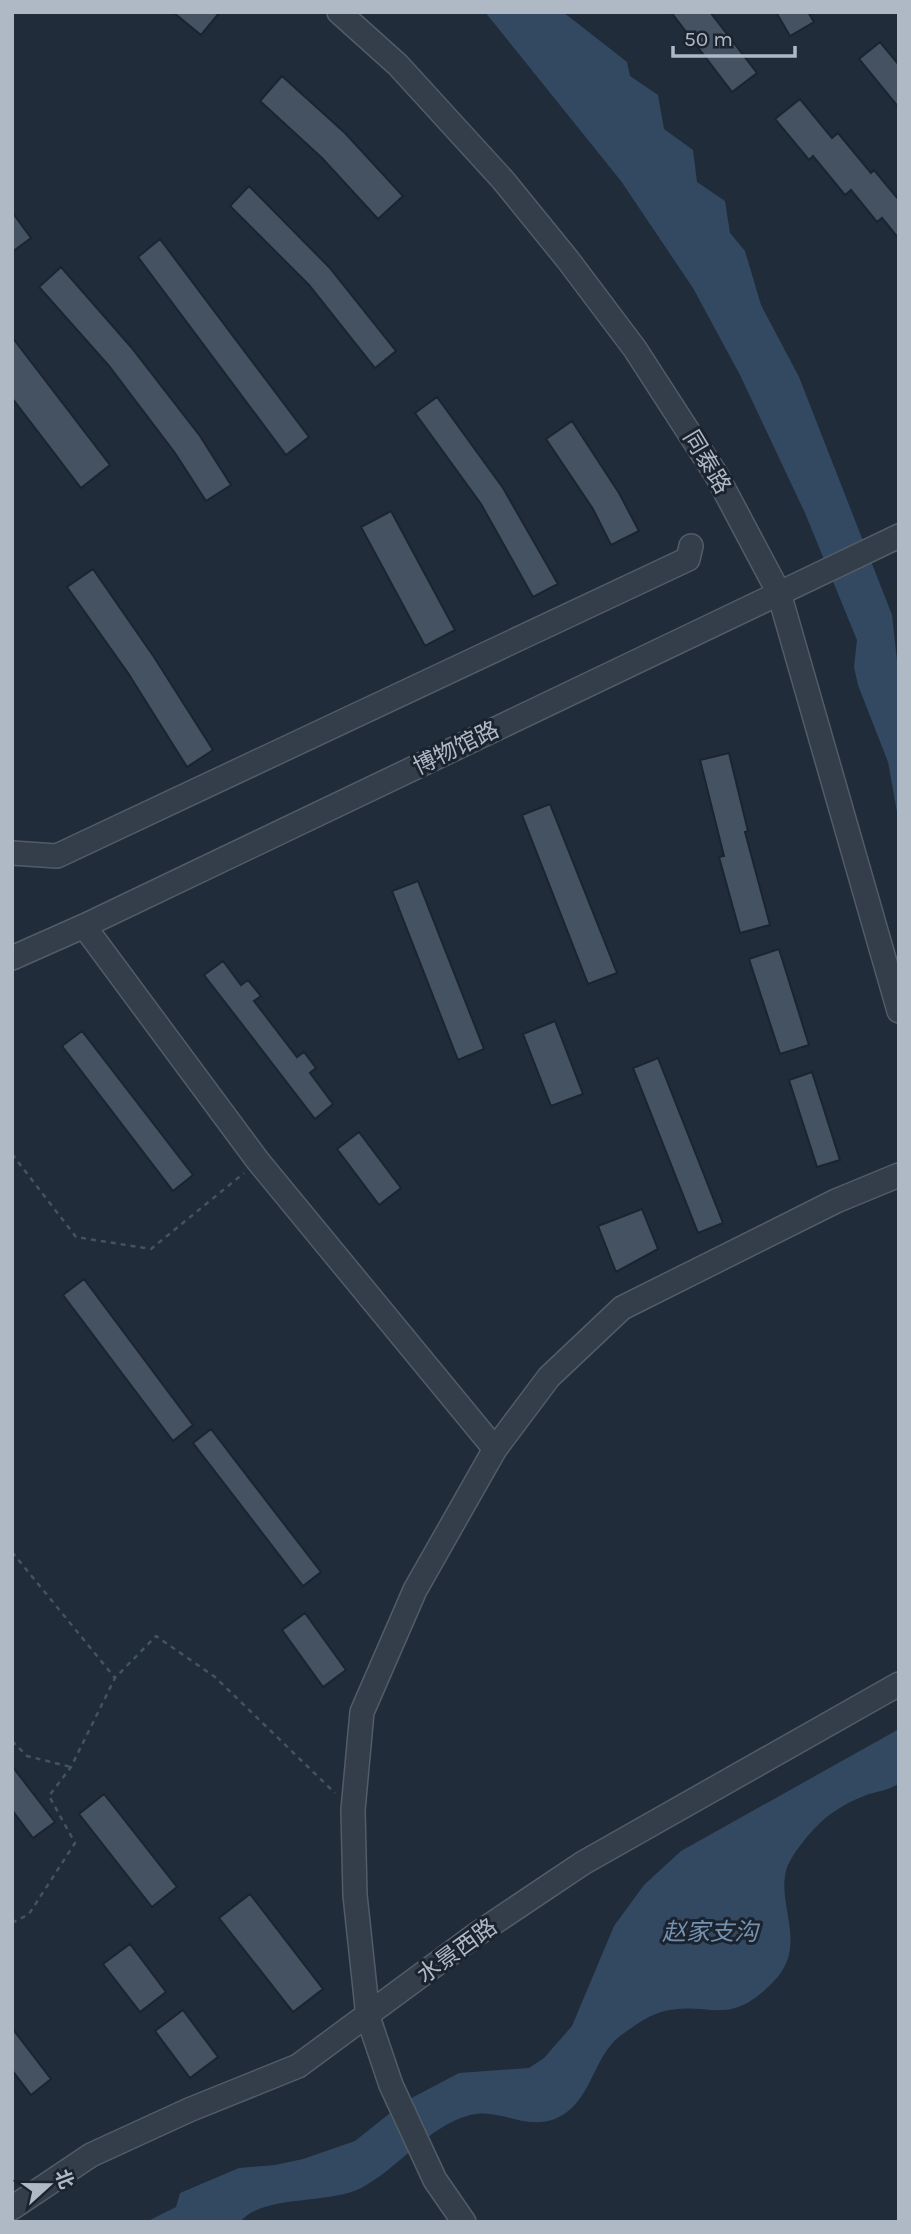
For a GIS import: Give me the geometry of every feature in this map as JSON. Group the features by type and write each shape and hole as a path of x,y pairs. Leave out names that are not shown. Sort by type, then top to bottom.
{"street":[{"name":"同泰路","path":"339,12 398,65 503,180 635,349 717,476 779,593 899,1011"},
{"name":"博物馆路","path":"12,958 85,926 890,540"},
{"path":"12,853 57,856 688,559 691,546"},
{"path":"85,926 258,1161 495,1449"},
{"path":"464,2222 435,2180 391,2085 368,2017 355,1895 353,1810 362,1713 415,1590 495,1449 549,1377 622,1308 836,1201 899,1175"},
{"name":"水景西路","path":"12,2208 92,2155 190,2110 298,2066 368,2017 477,1934 583,1863 899,1684"}],"path":[{"path":"12,1154 76,1237 151,1249 258,1161"},
{"path":"12,1552 115,1678"},
{"path":"12,1923 29,1914 75,1843 49,1796 71,1767 115,1678 156,1636 215,1677 353,1810"},
{"path":"12,1741 27,1756 71,1767"}],"water":[{"path":"485,12 563,12 627,62 630,76 658,95 664,129 693,150 697,182 725,201 730,233 745,251 761,305 799,377 892,615 899,679 899,823 888,762 858,685 854,667 857,640 805,513 740,375 693,288 621,181"},
{"name":"赵家支沟","path":"899,1729 899,1783 857,1799 832,1813 812,1831 791,1860 784,1885 791,1941 789,1955 784,1968 757,1997 730,2009 678,2009 644,2019 611,2045 578,2102 557,2118 535,2122 492,2114 470,2115 440,2128 375,2180 347,2193 264,2207 250,2213 240,2222 146,2222 176,2207 180,2193 239,2168 303,2159 355,2141 404,2102 459,2073 529,2068 544,2058 572,2026 614,1926 644,1885 681,1851"}],"building":[{"path":"173,12 220,12 201,35"},
{"path":"671,12 710,12 757,73 732,92"},
{"path":"776,12 808,12 814,22 790,36"},
{"path":"880,42 899,65 899,108 859,59"},
{"path":"282,76 345,133 403,196 378,219 322,158 260,101"},
{"path":"800,99 832,138 838,133 871,173 874,170 899,200 899,239 882,218 877,222 851,190 845,195 813,156 809,160 775,119"},
{"path":"249,186 329,267 396,351 375,368 309,285 230,206"},
{"path":"12,212 31,238 12,252"},
{"path":"160,239 309,437 286,455 138,257"},
{"path":"61,267 131,347 200,436 231,485 206,501 175,453 109,366 39,287"},
{"path":"12,337 110,465 81,488 12,398"},
{"path":"437,397 503,488 558,584 533,597 481,504 415,413"},
{"path":"572,421 619,493 639,531 611,545 593,509 546,439"},
{"path":"391,511 455,630 425,646 361,527"},
{"path":"93,569 154,657 213,750 187,767 128,673 67,587"},
{"path":"729,753 748,831 745,832 770,925 740,933 719,857 724,856 700,760"},
{"path":"550,804 617,973 588,984 522,815"},
{"path":"418,881 484,1049 458,1060 392,891"},
{"path":"779,949 809,1045 780,1054 749,959"},
{"path":"223,961 241,985 248,980 261,996 254,1001 297,1057 304,1052 316,1068 310,1073 333,1104 315,1119 204,975"},
{"path":"555,1021 583,1094 551,1106 523,1034"},
{"path":"82,1031 193,1175 173,1191 62,1046"},
{"path":"658,1058 723,1223 698,1233 633,1068"},
{"path":"812,1072 840,1160 817,1167 789,1080"},
{"path":"359,1132 401,1188 379,1205 337,1149"},
{"path":"642,1209 658,1249 616,1272 598,1226"},
{"path":"84,1279 193,1425 173,1441 63,1295"},
{"path":"211,1429 321,1572 303,1586 193,1443"},
{"path":"305,1613 346,1670 323,1687 282,1630"},
{"path":"12,1766 55,1822 33,1838 12,1810"},
{"path":"104,1794 177,1887 152,1907 79,1814"},
{"path":"250,1894 323,1989 293,2012 219,1918"},
{"path":"130,1944 166,1992 140,2012 103,1964"},
{"path":"183,2010 218,2057 190,2078 155,2031"},
{"path":"12,2028 51,2079 31,2095 12,2070"}]}
